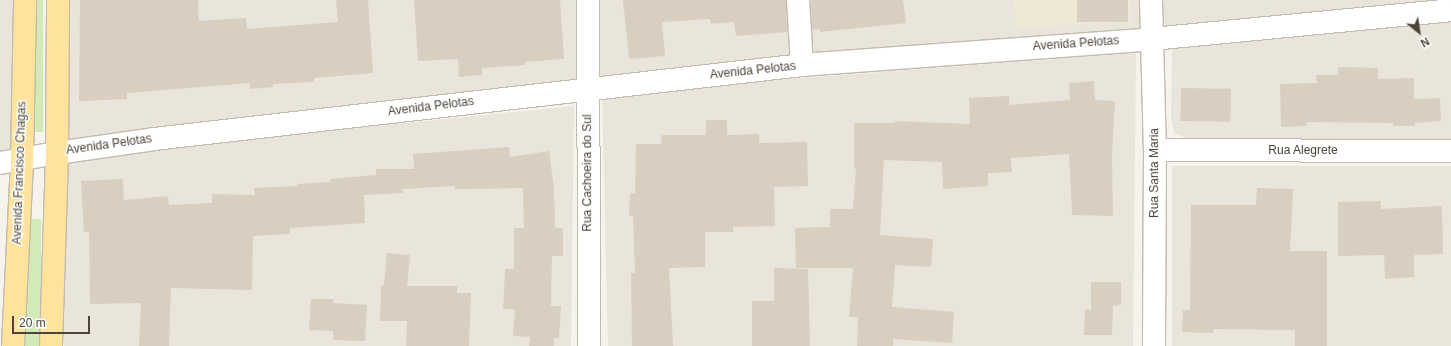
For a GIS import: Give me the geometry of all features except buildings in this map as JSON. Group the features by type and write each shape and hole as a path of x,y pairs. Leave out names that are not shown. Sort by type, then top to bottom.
{"main road":[{"name":"Avenida Francisco Chagas","path":"13,346 22,160 25,0"},
{"path":"51,346 57,153 58,0"}],"street":[{"name":"Rua Cachoeira do Sul","path":"588,0 589,346"},
{"path":"798,0 802,65"},
{"name":"Rua Santa Maria","path":"1152,0 1155,150 1154,346"},
{"name":"Avenida Pelotas","path":"0,163 162,138 802,65 1152,39 1451,10"},
{"name":"Rua Alegrete","path":"1155,150 1451,151"}],"shaded area":[{"path":"0,0 25,0 25,163 0,163"},
{"path":"59,0 1451,0 56,144"},
{"path":"1014,0 1130,0 1131,21 1016,28"},
{"path":"1451,21 1451,139 1190,140 1174,133 1171,117 1172,45"},
{"path":"1136,53 1133,346 608,346 602,93"},
{"path":"574,106 571,346 64,346 65,164 74,156"},
{"path":"1172,166 1451,166 1451,346 1172,346"}],"green space":[{"path":"31,0 43,0 43,132 31,132"},
{"path":"25,219 41,219 41,346 25,346"}]}
